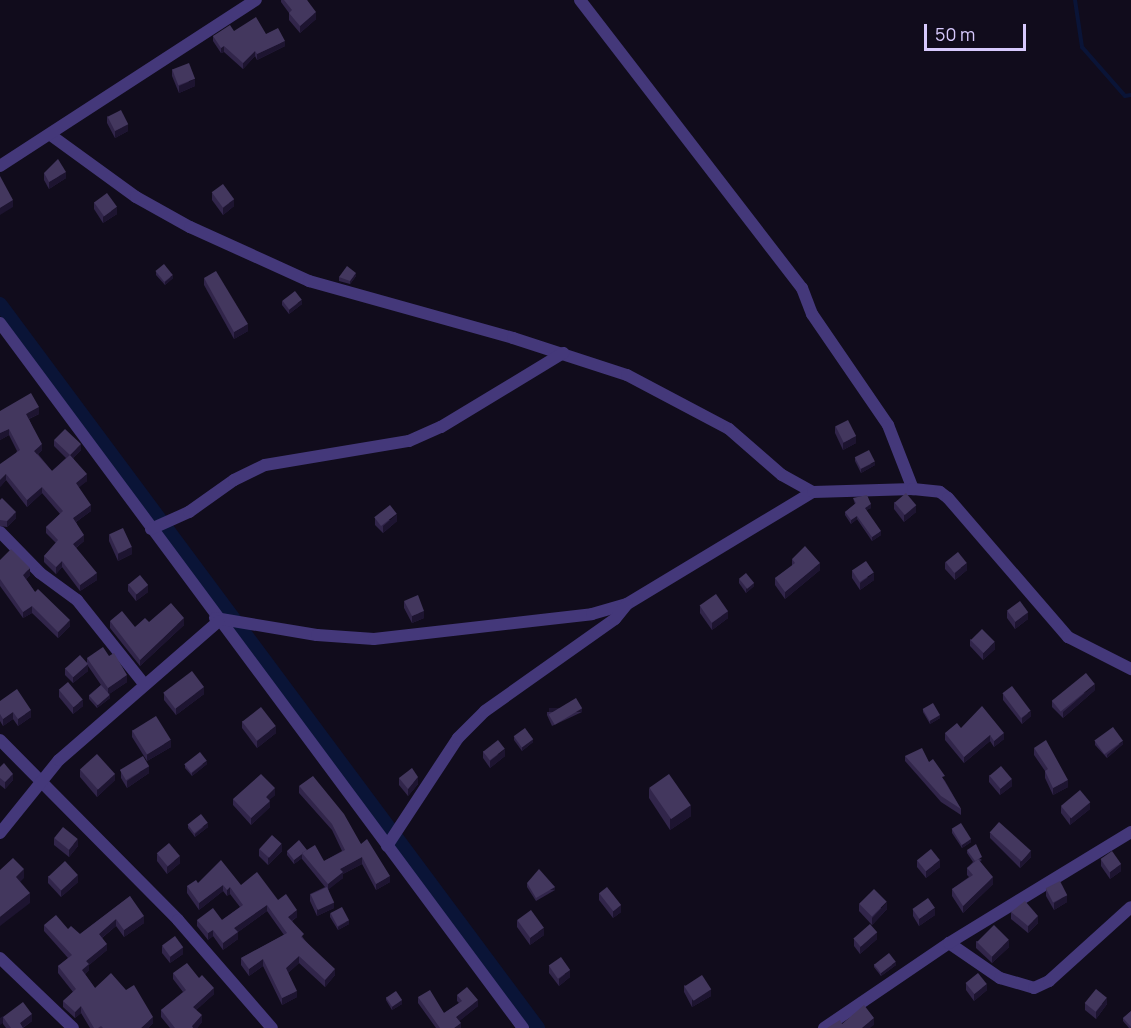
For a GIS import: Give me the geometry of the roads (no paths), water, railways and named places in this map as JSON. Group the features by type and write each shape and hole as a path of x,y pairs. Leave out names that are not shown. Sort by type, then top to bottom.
{"street":[{"path":"0,166 52,136 195,37 256,0"},
{"path":"580,0 802,288 812,314 888,425 914,489"},
{"path":"52,136 96,172 136,197 190,227 309,281 563,353 627,375 694,408 729,429 782,475 813,492"},
{"path":"0,323 217,620 523,1028"},
{"path":"151,529 189,512 234,480 265,465 409,441 441,427 563,353"},
{"path":"0,833 59,760 217,620 317,635 374,639 552,620 627,604 813,492 914,489 940,492 948,498 1068,637 1131,669"},
{"path":"0,532 40,573 77,600 144,684"},
{"path":"387,846 458,738 485,711 615,619 627,604"},
{"path":"0,740 178,920 272,1028"},
{"path":"824,1028 949,943 1131,832"},
{"path":"949,943 1000,978 1034,988 1049,981 1131,907"},
{"path":"0,958 73,1028"}],"waterway":[{"path":"1075,0 1082,47 1125,96 1131,95"},
{"path":"0,304 538,1028"}]}
